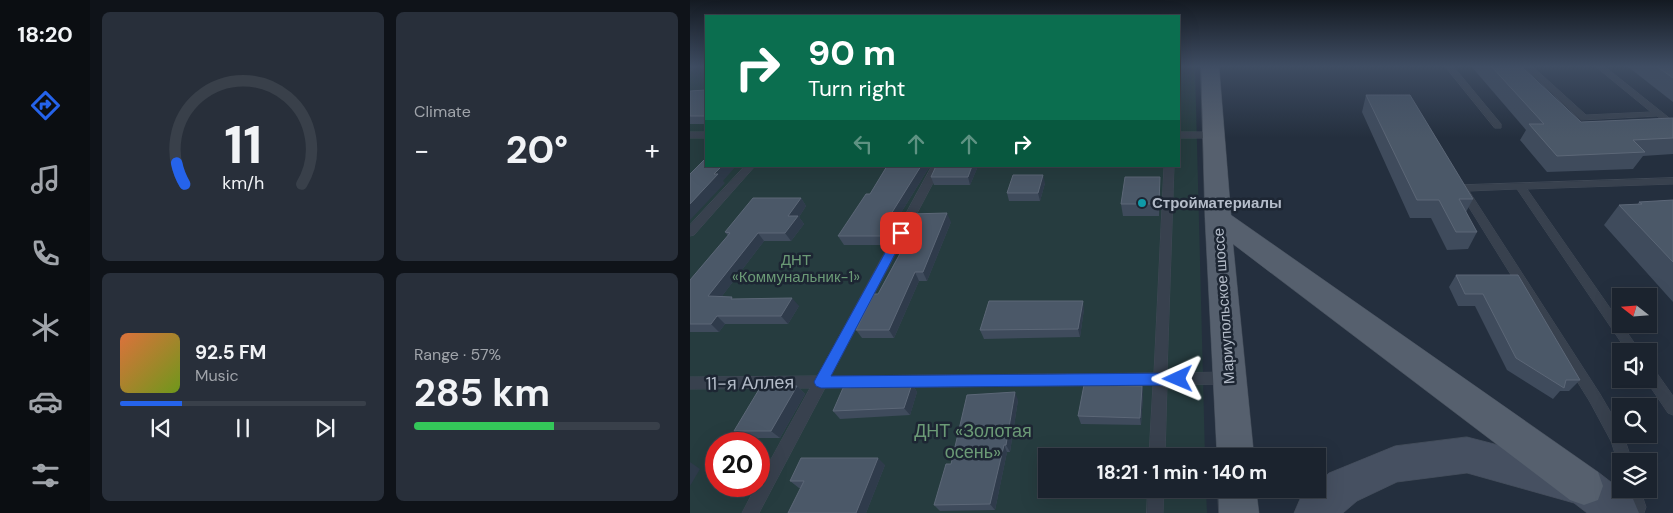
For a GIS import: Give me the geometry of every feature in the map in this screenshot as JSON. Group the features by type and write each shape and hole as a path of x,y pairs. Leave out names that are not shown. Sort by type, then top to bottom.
{"main road":[{"name":"Мариупольское шоссе","path":"1211,90 1218,219 1234,448"},
{"path":"1218,219 1619,513"},
{"path":"1314,513 1343,487 1396,464 1467,455 1584,486"},
{"path":"1238,498 1239,513"}],"lane":[{"path":"1469,90 1498,126"},
{"path":"1553,90 1584,118 1656,114"},
{"path":"1627,90 1673,126"},
{"path":"690,135 705,135"},
{"path":"1180,135 1214,135"},
{"path":"690,232 749,167"},
{"path":"750,513 936,167"},
{"path":"1157,448 1170,167"},
{"path":"1622,453 1618,439 1594,398 1462,188 1673,181"},
{"path":"1520,186 1628,343"},
{"name":"11-я Аллея","path":"690,383 1229,378"},
{"path":"1657,385 1673,408"},
{"path":"1154,513 1155,498"},
{"path":"1634,513 1638,507 1635,498"}],"green space":[{"name":"ДНТ «Коммунальник-1»","path":"690,90 705,90 705,167 1180,167 1180,90 1196,90 1205,448 1038,448 1038,498 1206,498 1207,513 690,513"}],"building":[{"path":"705,90 705,116 690,116 690,91"},
{"path":"1513,90 1547,90 1581,122 1673,118 1673,138 1633,140 1645,152 1557,156 1529,124 1544,124"},
{"path":"1366,95 1410,95 1473,199 1459,199 1477,232 1456,232 1439,200 1417,200"},
{"path":"705,159 705,167 721,167 714,174 718,174 690,204 690,174"},
{"path":"886,167 920,167 891,214 895,214 882,236 838,236 866,194 870,194"},
{"path":"936,167 972,167 968,177 931,177"},
{"path":"1013,175 1043,175 1038,193 1007,193"},
{"path":"1125,177 1160,177 1159,204 1121,204"},
{"path":"753,198 801,198 788,216 798,216 785,233 758,233 708,296 732,297 731,299 792,298 781,316 717,316 711,324 690,324 690,280 730,233 725,232"},
{"path":"1673,200 1673,262 1619,205"},
{"path":"947,213 923,272 915,272 889,330 856,330 874,294 878,294 908,239 898,236 910,214"},
{"path":"1456,275 1518,275 1580,380 1566,380 1564,388 1516,358 1483,294 1465,294"},
{"path":"989,301 1083,301 1078,329 980,330"},
{"path":"912,384 904,408 833,411 843,388"},
{"path":"1084,385 1142,386 1140,418 1078,416"},
{"path":"761,386 797,386 771,431 734,431"},
{"path":"1015,392 1006,445 1004,445 990,504 934,505 946,464 951,464 967,395"},
{"path":"801,458 878,458 856,513 788,513 804,481 790,481"}],"place":[{"name":"Стройматериалы","path":"1142,203"}],"route":[{"path":"901,233 821,382 1178,379"}],"park label":[{"name":"ДНТ «Золотая осень»","path":"973,441"}]}
